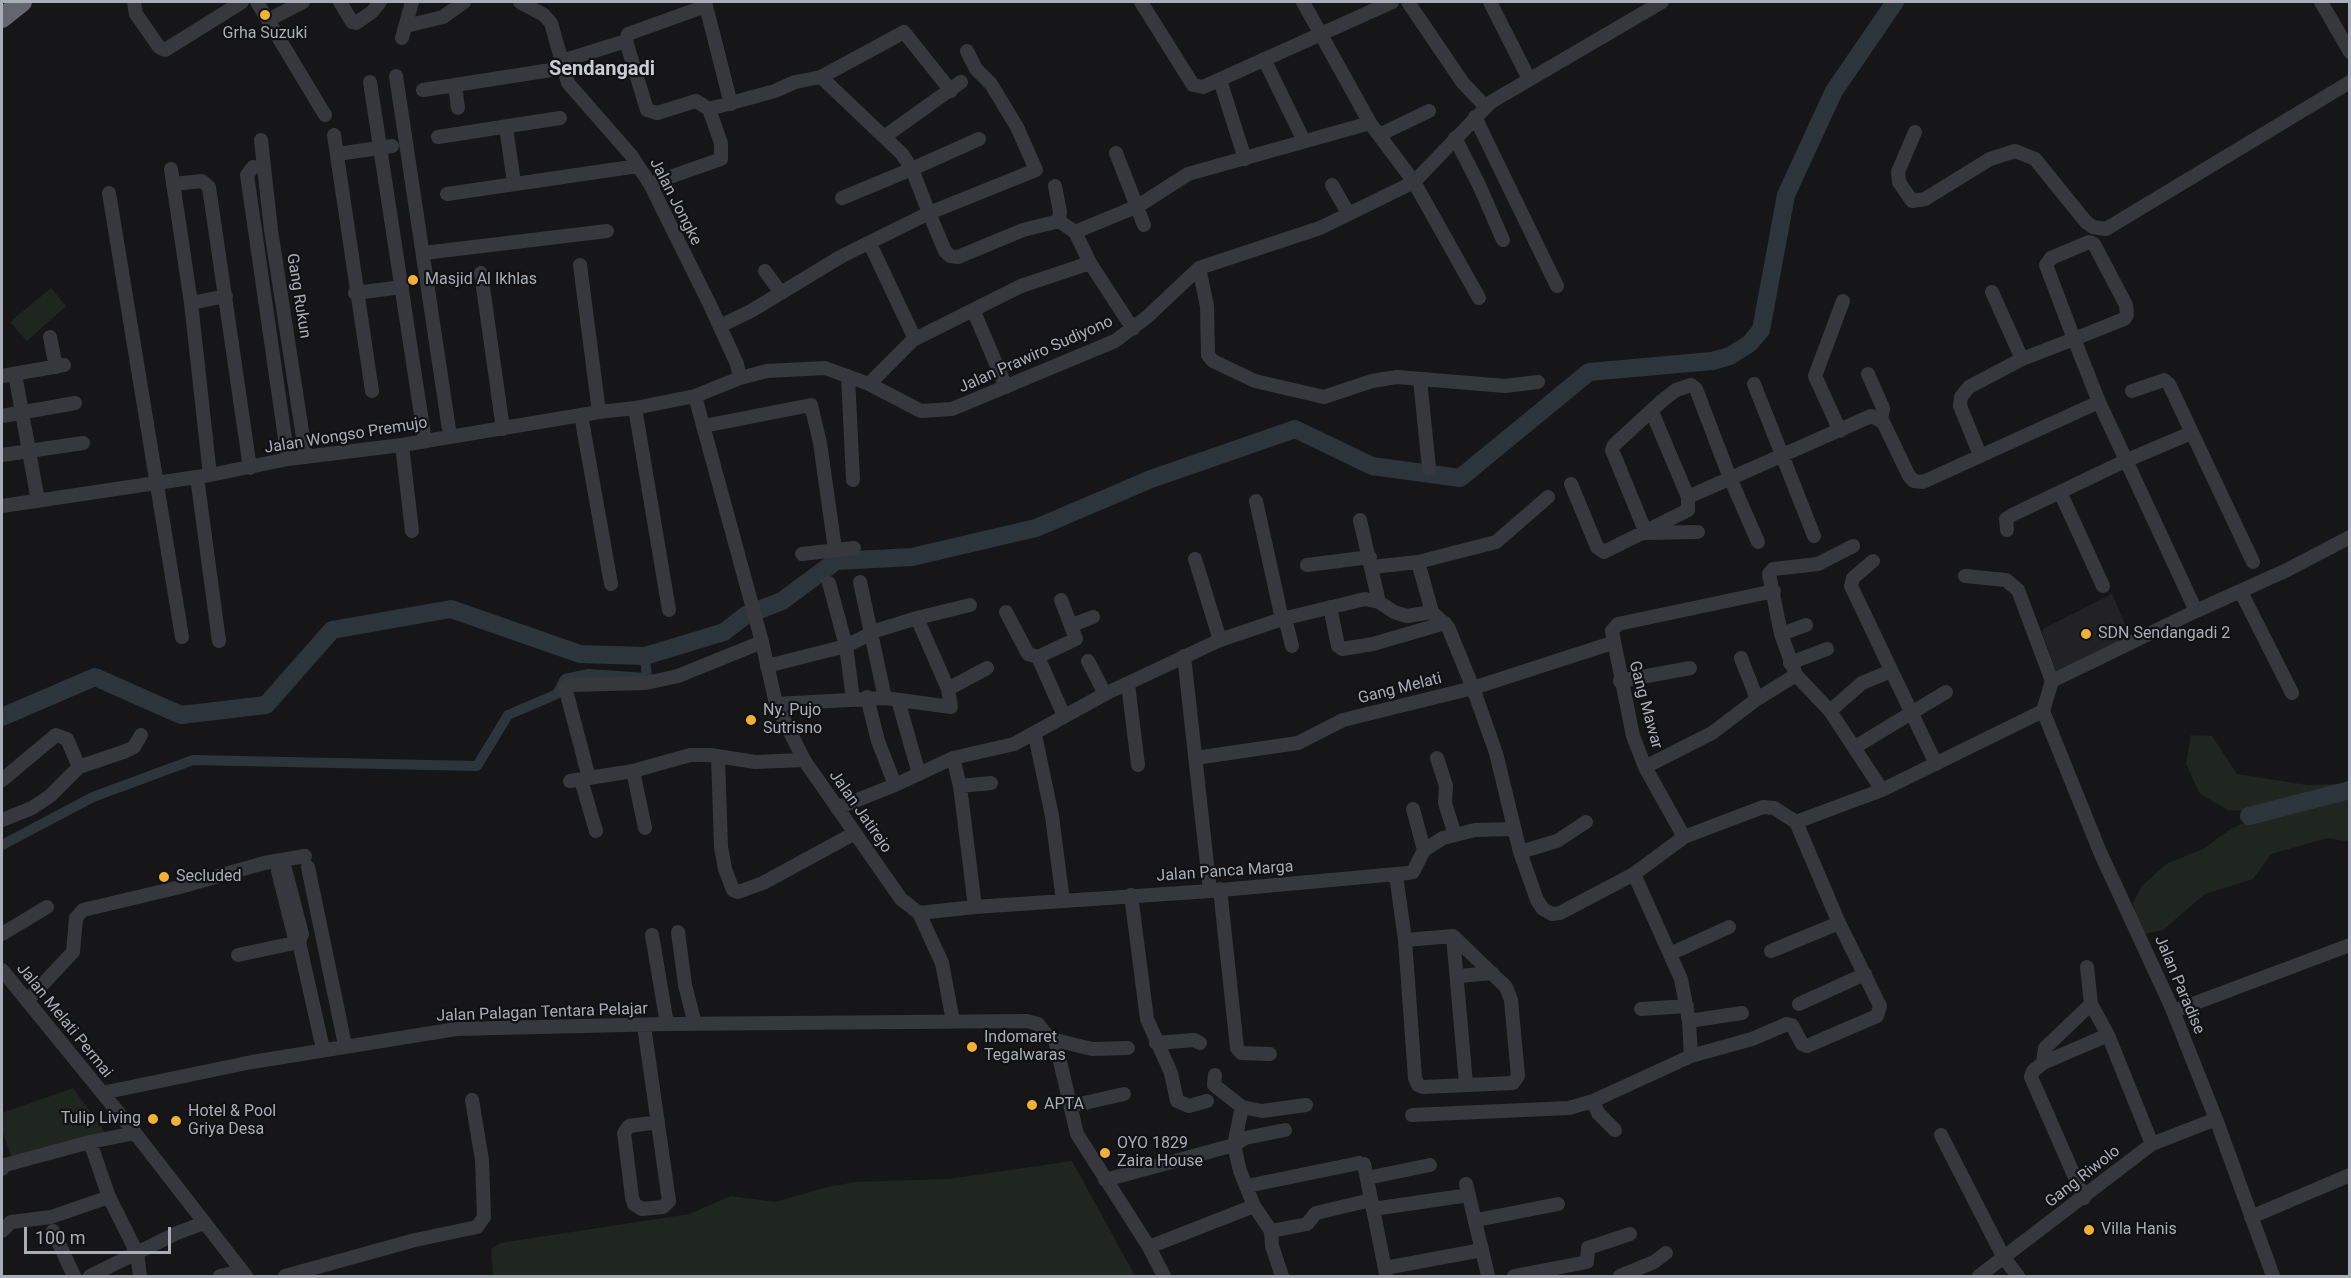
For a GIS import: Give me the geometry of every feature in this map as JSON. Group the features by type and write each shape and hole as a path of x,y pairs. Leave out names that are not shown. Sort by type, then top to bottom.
{"highway":[{"path":"2,18 22,2"}],"street":[{"path":"134,2 136,14 159,47 165,50 242,2"},
{"path":"258,2 325,115"},
{"path":"268,20 303,2"},
{"path":"340,2 352,22 356,23 372,12 380,2"},
{"path":"412,2 407,12 404,32 443,17 464,2"},
{"name":"Jalan Jongke","path":"520,2 544,15 551,23 568,83 574,93 631,155 650,184 720,326 740,378"},
{"path":"1141,2 1193,85 1203,87 1392,2"},
{"path":"1303,2 1370,123 1413,182 1479,298"},
{"path":"1408,2 1463,83 1485,106"},
{"path":"1490,2 1529,79"},
{"name":"Jalan Prawiro Sudiyono","path":"695,396 740,378 767,371 801,367 825,368 848,376 869,384 921,411 952,409 1006,387 1098,349 1133,329 1199,268 1320,228 1413,182 1485,106 1662,2"},
{"path":"2320,2 2349,52"},
{"path":"650,184 721,159 721,143 708,109 696,101 657,113 647,110 626,41 628,34 705,4 731,104"},
{"path":"708,109 775,91 795,82 820,77 904,32 956,87 884,137"},
{"path":"423,90 563,65 626,41"},
{"path":"720,326 782,293 842,256 929,213 1036,170 1017,127 991,84 976,69 967,51"},
{"path":"1264,59 1304,141"},
{"path":"396,76 450,436"},
{"path":"820,77 902,154 912,169 945,251 954,258 1023,230 1059,221 1075,232 1090,263 1133,329"},
{"path":"1220,80 1245,159"},
{"path":"370,82 387,146 402,287 425,441"},
{"path":"1916,132 1898,172 1899,182 1912,201 1925,199 1990,159 2015,151 2035,159 2086,222 2106,229 2349,82"},
{"path":"455,86 458,108"},
{"path":"1379,135 1429,111"},
{"path":"1475,117 1557,286"},
{"path":"438,137 560,118"},
{"path":"1075,232 1138,206 1188,174 1370,123"},
{"path":"506,127 514,183"},
{"path":"334,135 372,391"},
{"path":"1455,138 1503,240"},
{"path":"842,198 979,139"},
{"name":"Gang Rukun","path":"261,140 271,230 306,457"},
{"path":"338,154 387,146"},
{"path":"1116,153 1144,225"},
{"path":"447,194 638,166"},
{"path":"253,167 247,175 288,459"},
{"path":"171,168 191,303 219,641"},
{"path":"173,184 202,181 209,187 250,468"},
{"path":"1332,185 1348,213"},
{"path":"1055,186 1060,212 1059,221"},
{"path":"109,193 182,637"},
{"path":"424,253 607,231"},
{"path":"1980,455 1960,406 1961,397 1978,380 2022,359 2074,339 2124,319 2127,315 2126,305 2094,244 2090,242 2047,261 2074,339 2099,402 2196,611"},
{"path":"870,244 915,339"},
{"path":"869,384 915,339 974,312 1021,286 1090,263"},
{"path":"580,265 599,412"},
{"path":"1199,268 1207,306 1208,355 1213,361 1255,381 1324,397 1372,381 1397,378 1505,386 1538,382"},
{"path":"1536,276 1549,269"},
{"path":"765,271 782,293"},
{"path":"481,273 503,429"},
{"path":"356,293 402,287"},
{"path":"1992,292 2022,359"},
{"path":"191,303 226,296"},
{"path":"1840,431 1815,376 1843,301"},
{"path":"974,312 1006,387"},
{"path":"38,501 22,412 8,375 60,366 50,337"},
{"path":"1868,374 1883,408 1881,420 1909,476 1914,481 1930,479 2099,402"},
{"path":"848,376 853,480"},
{"path":"1420,380 1429,468"},
{"path":"2132,391 2166,380 2253,562"},
{"path":"1754,384 1814,536"},
{"path":"1646,533 1612,450 1614,445 1676,390 1694,386 1758,542"},
{"name":"Jalan Wongso Premujo","path":"2,506 204,476 288,459 402,445 503,429 695,396"},
{"name":"Jalan Jatirejo","path":"695,396 762,642 776,704 804,760 901,899 919,913 942,963 953,1021"},
{"path":"2,416 75,403"},
{"path":"704,426 811,405 820,443 836,549"},
{"path":"635,408 669,610"},
{"path":"1646,533 1700,537 1652,411"},
{"path":"581,415 611,584"},
{"path":"1571,484 1599,550 1604,552 1646,533 1688,503 1730,478 1871,416 1881,420"},
{"path":"2007,530 2006,519 2012,515 2061,494 2125,461 2191,434"},
{"path":"2,455 83,443"},
{"path":"402,445 412,531"},
{"path":"2061,494 2103,586"},
{"path":"1307,565 1418,562 1496,542 1548,497"},
{"path":"1256,501 1283,618 1292,646"},
{"path":"1360,520 1379,602"},
{"path":"2052,681 2196,611 2241,592 2349,537"},
{"path":"1853,546 1818,564 1770,571 1781,634 1793,669 1830,711 1882,790"},
{"path":"802,554 854,548"},
{"path":"1195,559 1221,640"},
{"path":"1873,561 1854,578 1851,586 1936,764"},
{"path":"1412,1115 1569,1108 1593,1101 1691,1056 1752,1039 1787,1024 1794,1027 1802,1044 1807,1046 1873,1019 1879,1012 1880,1006 1839,923 1796,822 1774,808 1763,807 1684,837 1634,874 1560,913 1552,914 1543,909 1537,900 1520,852 1496,753 1473,688 1445,623 1432,612 1418,562"},
{"path":"1796,822 1882,790 2043,711 2052,681 2018,590 2006,580 1965,576"},
{"path":"860,582 891,699 919,774"},
{"path":"829,584 860,698 895,785"},
{"path":"1612,643 1612,631 1618,624 1774,591"},
{"path":"2241,592 2292,693"},
{"path":"837,808 895,785 953,758 1014,744 1035,735 1105,694 1184,656 1283,618 1365,599 1379,602 1394,612 1407,616 1432,612"},
{"path":"1006,612 1028,654 1038,657 1076,640 1061,600"},
{"path":"767,666 846,646 872,632 970,604"},
{"path":"1330,607 1338,646 1342,649 1382,641 1445,623"},
{"path":"1072,625 1093,617"},
{"path":"776,704 860,698 891,699 949,708 951,706 948,689 917,618"},
{"path":"1781,634 1806,625"},
{"path":"596,831 580,780 565,687 569,685 646,683 678,676 762,642"},
{"name":"Gang Mawar","path":"1612,643 1632,736 1645,767 1684,837"},
{"name":"Gang Melati","path":"1195,758 1298,743 1343,720 1473,688 1612,643"},
{"path":"1645,767 1700,741 1793,669 1827,649"},
{"path":"1184,656 1195,758 1237,1048 1241,1053 1270,1054"},
{"path":"1038,657 1064,716"},
{"path":"1741,658 1756,699"},
{"path":"1088,661 1105,694"},
{"path":"948,689 987,668"},
{"path":"1620,681 1690,668"},
{"path":"1830,711 1862,683 1891,671"},
{"path":"1128,684 1138,765"},
{"path":"1855,747 1946,692"},
{"name":"Jalan Paradise","path":"2043,711 2100,852 2174,1011 2273,1276"},
{"path":"2,780 56,735 67,739 80,767"},
{"path":"2,820 32,808 50,796 80,767 134,747 141,735"},
{"path":"1035,735 1052,816 1063,901"},
{"path":"580,780 633,771 690,755 718,756 755,762 804,760"},
{"path":"718,756 721,847 725,869 734,890 745,891 763,883 855,833"},
{"path":"953,758 960,786 975,907"},
{"path":"1437,758 1446,786 1445,803 1455,835"},
{"path":"633,771 645,828"},
{"path":"960,786 991,783"},
{"path":"1413,809 1424,850"},
{"path":"1520,852 1557,841 1586,822"},
{"name":"Jalan Panca Marga","path":"919,913 1396,875 1413,872 1424,850 1443,838 1475,830 1514,829"},
{"path":"27,1001 73,952 76,918 83,910 180,887 264,863 307,861 345,1045"},
{"path":"1634,874 1672,953 1687,1006 1691,1056"},
{"path":"1396,875 1405,940 1415,1078 1423,1087 1513,1083 1518,1076 1509,993 1492,973 1453,936 1405,940"},
{"path":"1131,895 1148,1019 1156,1043 1171,1072 1177,1101 1190,1106 1207,1101"},
{"path":"2,934 47,907"},
{"path":"1771,951 1839,923"},
{"path":"1672,953 1729,927"},
{"path":"678,932 685,985 695,1024"},
{"path":"652,935 667,1024"},
{"path":"1453,936 1466,1084"},
{"path":"238,955 299,942 323,1049"},
{"path":"2174,1011 2349,945"},
{"path":"2087,967 2091,1004 2108,1035 2152,1144"},
{"name":"Jalan Melati Permai","path":"2,970 135,1133 244,1274"},
{"path":"1458,976 1492,973"},
{"path":"1799,1004 1865,974"},
{"path":"2043,1063 2045,1048 2091,1004"},
{"path":"1641,1009 1687,1006"},
{"path":"1689,1021 1742,1013"},
{"name":"Jalan Palagan Tentara Pelajar","path":"102,1093 345,1045 456,1029 953,1021 1038,1023 1045,1033 1055,1040"},
{"path":"644,1026 658,1122 669,1201 663,1207 642,1209 634,1204 632,1197 624,1133 628,1126 658,1122"},
{"path":"2084,1198 2031,1077 2033,1071 2043,1063 2108,1035"},
{"path":"1128,1048 1092,1049 1055,1040 1077,1134 1149,1247 1164,1276"},
{"path":"1156,1043 1194,1040 1200,1043"},
{"path":"1215,1075 1214,1085 1242,1107 1262,1111 1306,1105"},
{"path":"1071,1106 1124,1094"},
{"path":"285,1276 415,1240 477,1227 484,1217 482,1160 472,1100"},
{"path":"1593,1101 1598,1113 1615,1130"},
{"path":"1242,1107 1234,1145 1240,1171 1254,1206 1271,1231 1272,1246 1282,1276"},
{"name":"Gang Riwolo","path":"1979,1276 2152,1144 2216,1119"},
{"path":"1105,1180 1234,1145 1245,1138 1285,1130"},
{"path":"3,1165 90,1142 135,1133"},
{"path":"1941,1135 2004,1258 2018,1276"},
{"path":"90,1142 109,1197 136,1253 140,1276"},
{"path":"1247,1186 1363,1168 1430,1165"},
{"path":"1363,1168 1386,1272 1482,1250"},
{"path":"2251,1216 2349,1175"},
{"path":"1271,1231 1307,1224 1316,1213 1468,1190 1477,1220 1488,1276"},
{"path":"2,1230 11,1222 51,1217 109,1197"},
{"path":"1477,1220 1558,1204"},
{"path":"1149,1247 1254,1206"},
{"path":"90,1276 204,1223"},
{"path":"53,1231 74,1276"},
{"path":"1514,1276 1565,1272 1587,1262 1585,1250 1590,1247 1630,1234"},
{"path":"1620,1276 1653,1262 1666,1253"},
{"path":"220,1276 244,1274"}],"shaded area":[{"path":"51,288 66,306 27,341 10,322"},
{"name":"SDN Sendangadi 2","path":"2112,594 2131,637 2057,673 2041,630"},
{"path":"2191,735 2212,736 2237,774 2307,785 2349,784 2349,842 2328,838 2271,854 2253,879 2205,894 2163,930 2139,935 2133,903 2142,886 2166,864 2205,848 2229,830 2264,812 2228,810 2200,794 2186,764"},
{"path":"73,1088 108,1136 13,1161 2,1130 2,1113"},
{"path":"1072,1161 1135,1276 493,1276 491,1249 500,1243 689,1214 731,1196 775,1202 855,1182 948,1179"}],"waterway":[{"path":"2,717 95,677 181,715 266,705 332,630 451,609 580,654 645,656 724,632 746,615 782,601 836,561 912,557 1036,528 1151,479 1295,429 1372,466 1460,478 1589,372 1712,361 1730,356 1749,344 1761,330 1786,195 1834,91 1895,2"},
{"path":"2,845 93,797 193,760 477,766 508,715 557,694 565,679 589,674 647,678 645,656"},
{"path":"2249,816 2350,790"}],"place":[{"name":"Grha Suzuki","path":"265,15"},
{"name":"Masjid Al Ikhlas","path":"413,280"},
{"name":"SDN Sendangadi 2","path":"2086,634"},
{"name":"Ny. Pujo Sutrisno","path":"751,720"},
{"name":"Secluded","path":"164,877"},
{"name":"Indomaret Tegalwaras","path":"972,1047"},
{"name":"APTA","path":"1032,1105"},
{"name":"Tulip Living","path":"153,1119"},
{"name":"Hotel & Pool Griya Desa","path":"176,1121"},
{"name":"OYO 1829 Zaira House","path":"1105,1153"},
{"name":"Villa Hanis","path":"2089,1230"}],"district":[{"name":"Sendangadi","path":"602,70"}]}
